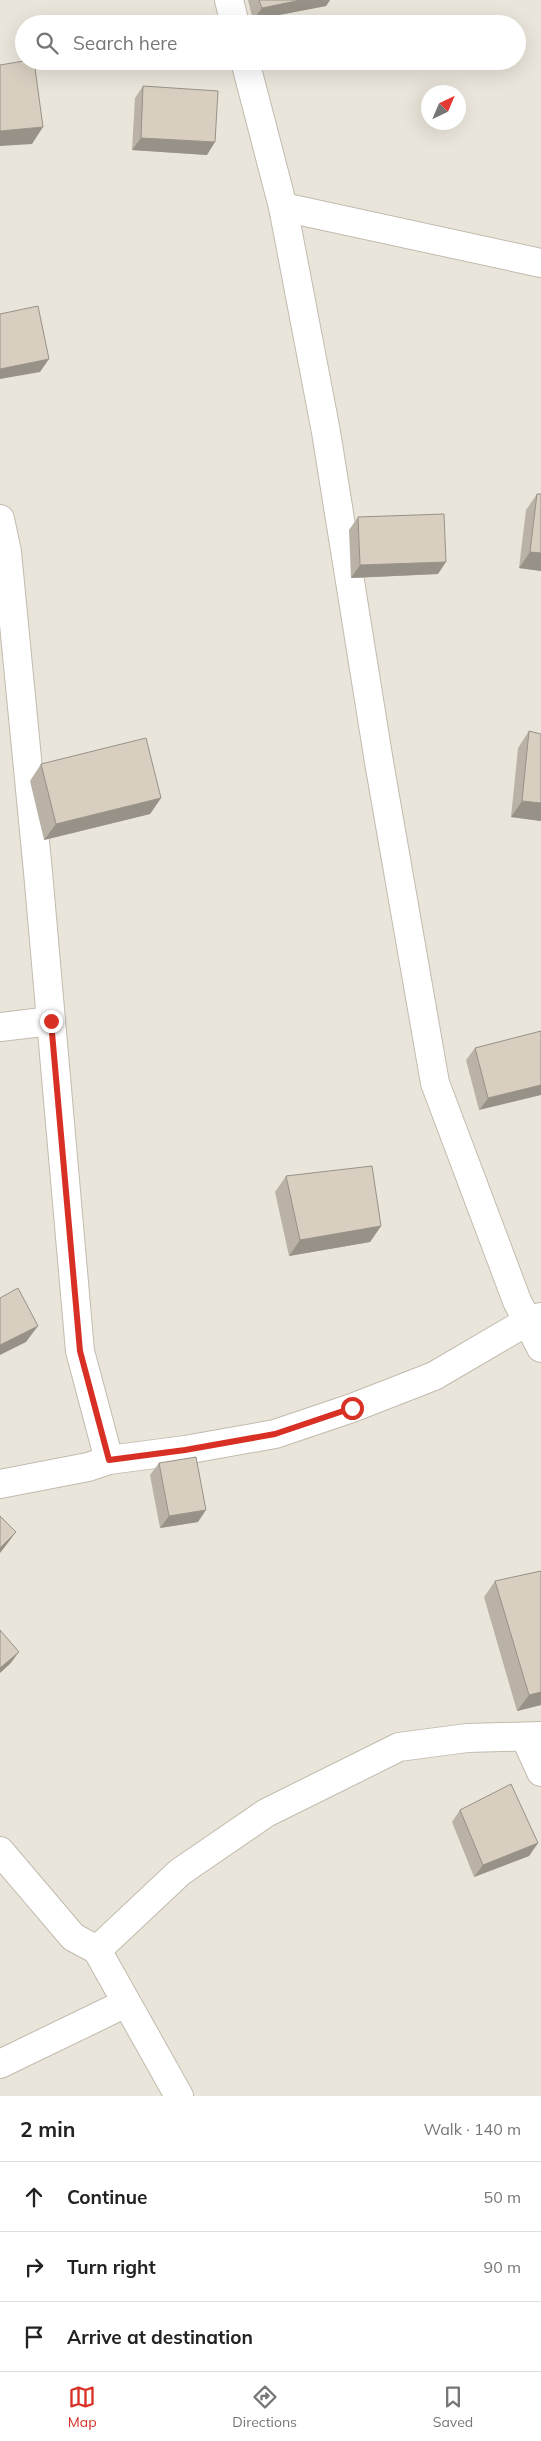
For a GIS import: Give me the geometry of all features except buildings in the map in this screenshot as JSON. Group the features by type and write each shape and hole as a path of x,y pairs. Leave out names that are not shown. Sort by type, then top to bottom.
{"street":[{"path":"229,0 233,15"},
{"path":"247,70 283,207 326,432 379,762 435,1083 517,1300 534,1319 541,1348"},
{"path":"283,207 541,263"},
{"path":"0,520 7,552 80,1351 109,1460"},
{"path":"0,1028 51,1021"},
{"path":"0,1484 88,1467 109,1460 185,1450 275,1434 352,1408 434,1376 534,1319"},
{"path":"96,1950 180,1872 266,1813 399,1747 467,1738 533,1737 541,1772"},
{"path":"0,1851 73,1937 96,1950 179,2096"},
{"path":"0,2064 126,2002"}],"shaded area":[{"path":"0,0 541,0 541,2096 0,2096"}],"route":[{"path":"51,1021 80,1351 109,1460 185,1450 275,1434 352,1408"}]}
